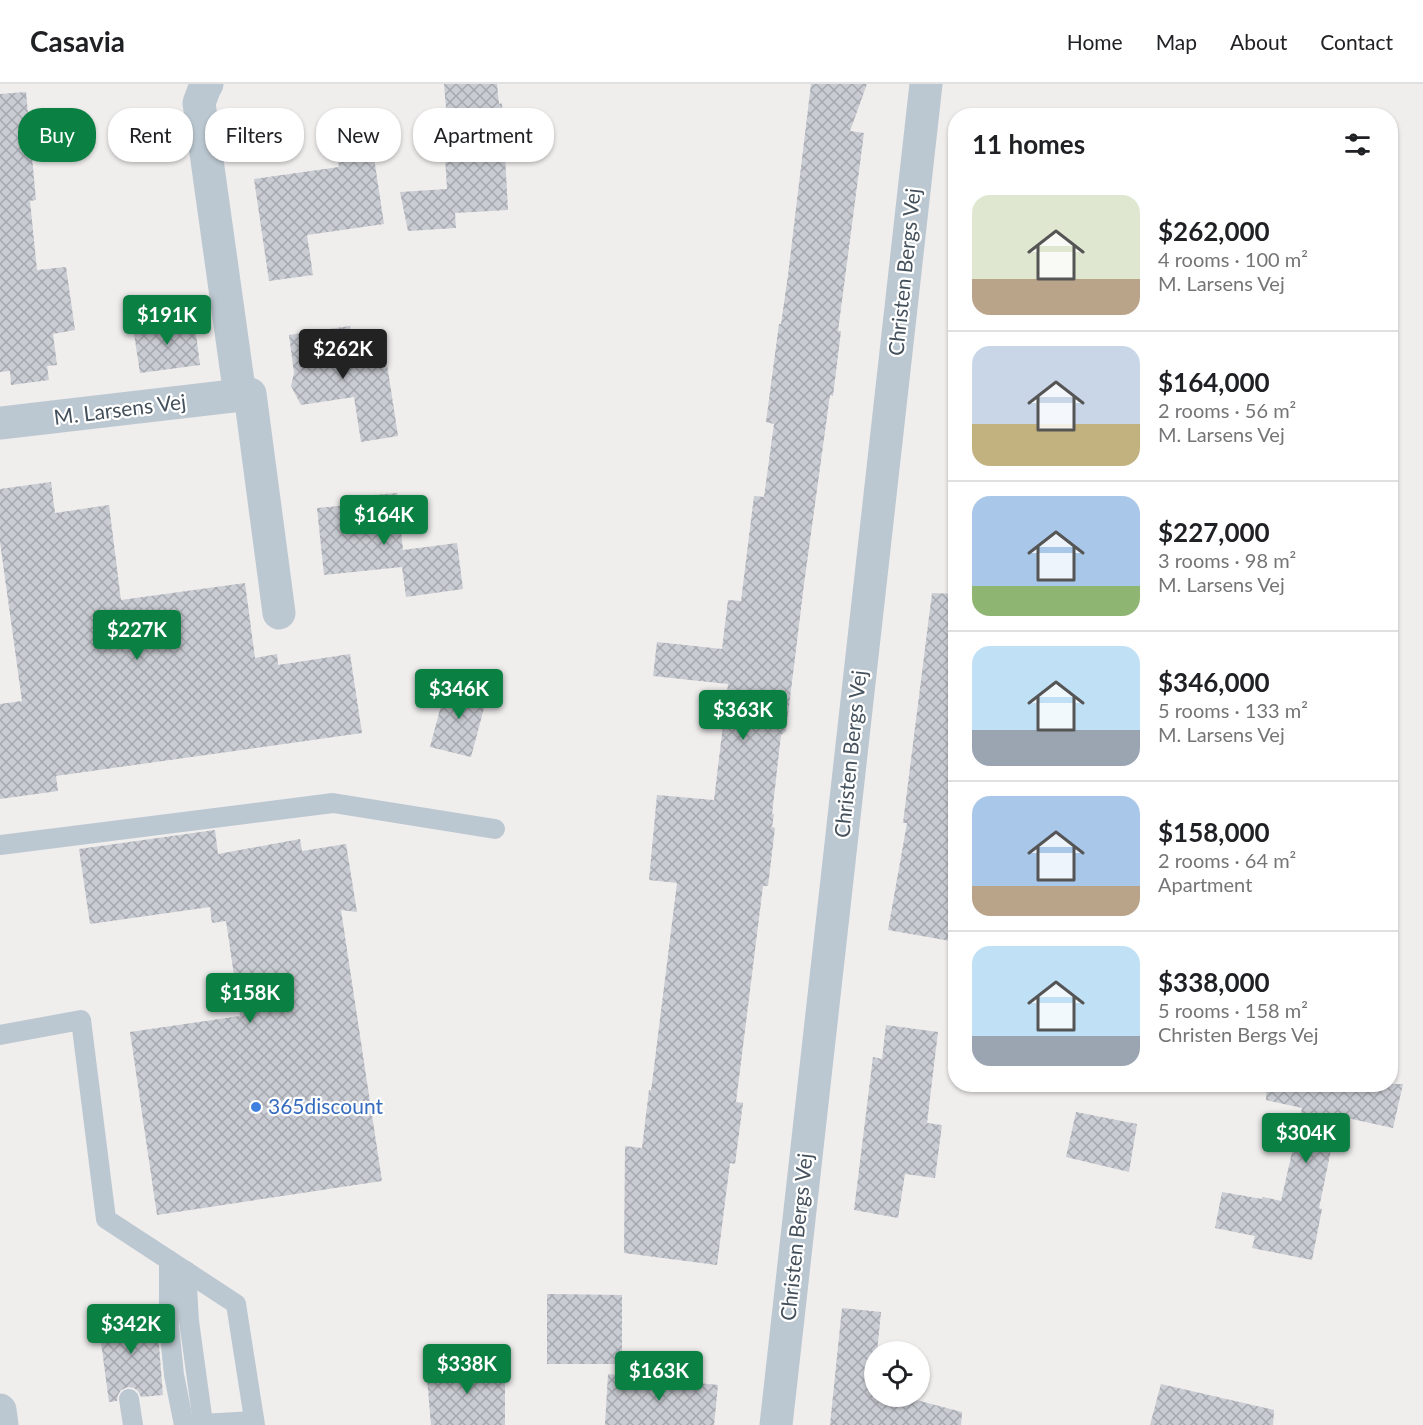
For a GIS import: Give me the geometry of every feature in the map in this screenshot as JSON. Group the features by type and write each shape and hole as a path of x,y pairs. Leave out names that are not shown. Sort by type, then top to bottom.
{"street":[{"path":"207,84 199,104 240,396 250,394 279,613"},
{"name":"Christen Bergs Vej","path":"776,1425 926,84"},
{"name":"M. Larsens Vej","path":"0,423 240,396"},
{"path":"0,1410 2,1425"}],"lane":[{"path":"0,844 333,803 495,829"},
{"path":"0,1035 81,1020 106,1219 186,1271 236,1304 255,1423 184,1425 174,1375 169,1325 169,1260"},
{"path":"186,1271 189,1321 203,1423"},
{"path":"129,1399 133,1425"}],"building":[{"path":"444,84 497,84 499,104 502,103 502,108 446,108"},
{"path":"811,84 867,84 850,131 864,133 838,331 841,331 833,396 830,395 786,731 781,735 772,814 774,814 772,827 775,828 768,886 763,886 736,1102 743,1103 735,1164 730,1163 717,1265 624,1253 625,1146 642,1148 677,883 649,880 657,795 714,800 728,684 653,676 657,642 722,649 728,600 741,601 754,496 764,497 774,424 766,422 788,275"},
{"path":"26,92 27,108 18,108 18,162 32,162 36,200 30,201 37,270 66,267 75,330 53,334 57,365 47,366 49,380 11,385 10,371 0,372 0,94"},
{"path":"338,162 375,162 384,224 307,235 313,275 269,281 254,179 339,167"},
{"path":"445,162 505,162 508,210 455,213 456,228 408,231 400,192 447,189"},
{"path":"194,319 200,365 140,373 133,327"},
{"path":"350,326 357,368 387,364 398,436 361,442 354,397 301,405 291,386 294,373 289,335"},
{"path":"51,482 55,513 109,505 121,600 245,583 255,658 277,654 278,665 350,654 362,733 56,776 58,791 0,799 0,704 22,701 0,542 0,489"},
{"path":"397,493 403,550 457,543 463,589 406,597 402,567 324,575 317,508 350,505 349,497"},
{"path":"932,593 948,594 948,941 888,930 907,823 903,823"},
{"path":"447,683 488,693 471,757 430,747"},
{"name":"365discount","path":"215,830 218,854 300,839 302,851 346,844 357,912 341,910 382,1181 157,1215 130,1032 240,1016 226,921 212,923 210,907 90,924 79,849"},
{"path":"886,1025 938,1032 927,1123 942,1125 935,1178 905,1174 898,1218 854,1210 873,1057 882,1059"},
{"path":"1398,1084 1403,1084 1393,1128 1338,1116 1319,1208 1322,1209 1312,1260 1252,1248 1255,1236 1215,1228 1222,1192 1281,1201 1302,1108 1266,1100 1266,1092 1398,1092"},
{"path":"1076,1112 1137,1124 1129,1172 1066,1157"},
{"path":"547,1294 622,1295 622,1364 547,1364"},
{"path":"842,1308 881,1312 878,1341 864,1341 864,1407 930,1407 930,1404 962,1412 961,1425 830,1425"},
{"path":"153,1313 154,1321 157,1321 163,1395 141,1397 138,1391 128,1387 121,1390 117,1401 109,1402 98,1320"},
{"path":"505,1365 505,1425 431,1425 426,1366"},
{"path":"608,1374 718,1385 714,1425 605,1425"},
{"path":"1161,1384 1274,1410 1273,1425 1150,1425"}],"place":[{"name":"365discount","path":"256,1107"}]}
